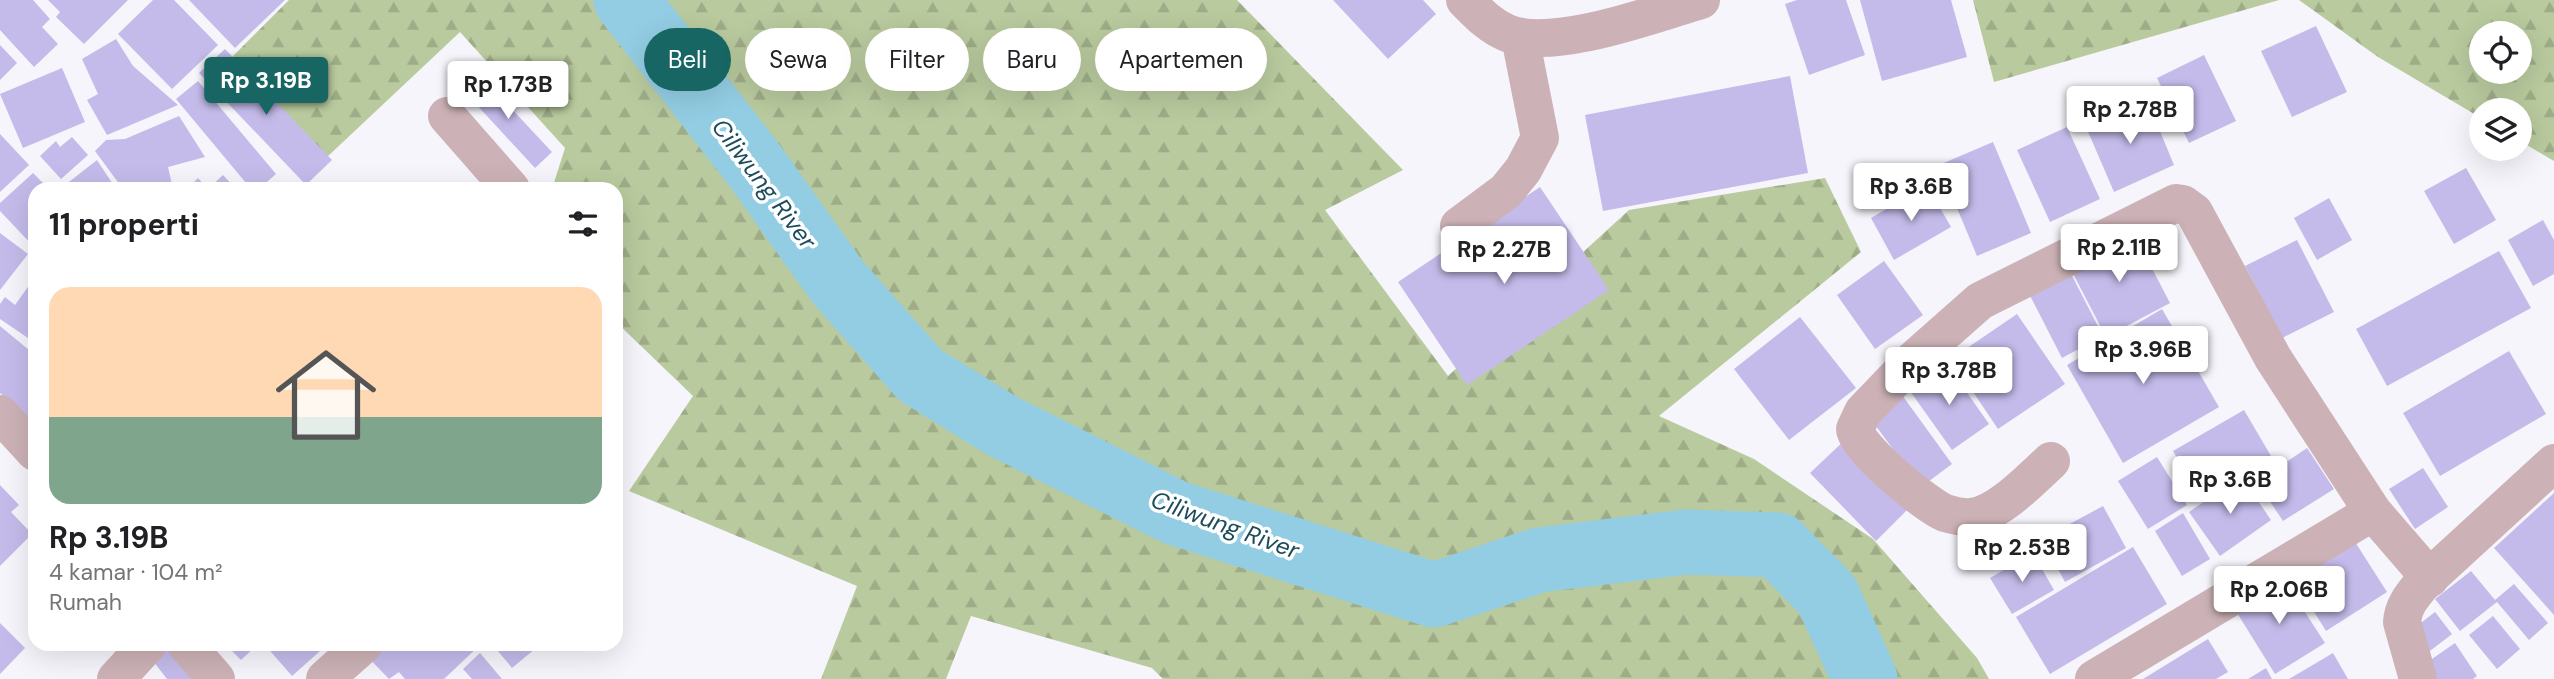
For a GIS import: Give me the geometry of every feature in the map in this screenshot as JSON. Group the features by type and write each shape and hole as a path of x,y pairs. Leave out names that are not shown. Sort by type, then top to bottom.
{"street":[{"path":"1465,0 1493,25 1520,37 1544,37 1595,30 1701,0"},
{"path":"1459,226 1506,191 1523,170 1540,138 1520,37"},
{"path":"447,116 505,182"},
{"path":"2051,461 1992,509 1971,517 1955,515 1945,513 1930,504 1876,460 1858,442 1855,429 1863,412 1903,370 1980,302 2176,203 2183,204 2194,212 2273,358 2373,512 2430,578"},
{"path":"0,414 28,444"},
{"path":"2418,679 2404,633 2403,613 2411,597 2554,463"},
{"path":"2094,679 2373,512"},
{"path":"116,679 142,651"},
{"path":"192,651 216,679"},
{"path":"326,679 356,651"}],"green space":[{"path":"289,0 1237,0 1264,28 1095,28 1095,91 1267,91 1267,31 1403,170 1325,210 1448,376 1629,210 1825,178 1861,252 1659,416 1754,459 1873,539 1977,658 1989,679 1163,679 1152,668 971,616 946,679 821,679 857,586 629,491 693,396 623,329 623,182 554,182 565,148 460,32 326,158 227,62"},
{"path":"1973,0 2279,0 1994,82"},
{"path":"2299,0 2554,0 2554,161 2532,148 2532,98 2469,98 2469,111 2378,57"}],"building":[{"path":"0,0 33,0 50,19 42,27 58,44 34,67 0,30"},
{"path":"48,0 128,0 84,44 56,17 60,12"},
{"path":"153,0 174,0 218,45 172,89 118,34"},
{"path":"189,0 285,0 235,48"},
{"path":"1333,0 1423,0 1436,14 1388,59"},
{"path":"1797,0 1846,0 1865,55 1809,75 1785,4"},
{"path":"1860,0 1951,0 1967,57 1882,81"},
{"path":"2316,26 2347,92 2292,117 2261,51"},
{"path":"116,39 133,66 178,105 107,135 87,100 98,94 82,59"},
{"path":"0,45 17,63 0,80"},
{"path":"225,49 332,160 309,182 303,182 199,73"},
{"path":"2204,55 2236,121 2189,143 2157,78"},
{"path":"62,68 85,122 23,148 0,94"},
{"path":"480,75 552,152 535,168 463,90"},
{"path":"1790,76 1808,173 1603,211 1585,115"},
{"path":"198,81 276,174 267,182 245,182 176,99"},
{"path":"2147,100 2174,165 2114,192 2086,127"},
{"path":"179,116 205,157 168,167 171,182 118,182 95,151 106,140 125,139"},
{"path":"2067,127 2100,199 2050,222 2017,150"},
{"path":"0,134 29,165 0,192"},
{"path":"72,137 88,155 61,179 40,156 56,141 60,147"},
{"path":"1993,142 2031,233 1977,256 1939,165"},
{"path":"97,160 111,182 69,182"},
{"path":"2466,168 2496,220 2454,244 2424,191"},
{"path":"33,173 42,182 28,182 28,241 0,211 0,203"},
{"path":"223,175 230,182 216,182"},
{"path":"1927,185 1951,227 1894,260 1871,218"},
{"path":"1540,187 1609,290 1467,385 1398,282"},
{"path":"2329,198 2352,240 2317,260 2294,218"},
{"path":"2543,220 2554,240 2554,274 2533,286 2508,240"},
{"path":"2132,230 2170,303 2106,337 2068,264"},
{"path":"0,233 28,254 0,290"},
{"path":"2297,240 2334,312 2282,338 2245,266"},
{"path":"2499,251 2531,308 2387,386 2356,329"},
{"path":"1884,261 1923,315 1875,349 1837,295"},
{"path":"2066,264 2103,336 2062,358 2025,286"},
{"path":"28,287 28,338 0,319 0,304 5,297 15,305"},
{"path":"2162,309 2219,407 2123,463 2067,365"},
{"path":"2017,314 2065,384 1998,429 1951,359"},
{"path":"1800,317 1856,388 1789,440 1734,369"},
{"path":"0,326 28,349 28,418 0,393"},
{"path":"2509,351 2546,414 2440,476 2403,413"},
{"path":"1947,364 1989,424 1952,450 1910,391"},
{"path":"1902,395 1952,464 1921,487 1870,418"},
{"path":"2244,410 2271,456 2200,498 2173,451"},
{"path":"1847,438 1912,505 1876,541 1810,473"},
{"path":"2307,448 2334,489 2283,521 2257,482"},
{"path":"2157,457 2187,505 2148,529 2118,481"},
{"path":"2423,468 2448,507 2415,529 2389,489"},
{"path":"2241,476 2271,520 2220,556 2189,512"},
{"path":"0,485 19,505 11,512 28,530 28,538 0,566"},
{"path":"2554,493 2554,615 2494,548"},
{"path":"2103,506 2126,548 2065,582 2042,539"},
{"path":"2183,513 2210,559 2182,576 2155,531"},
{"path":"2350,534 2387,592 2326,631 2290,573"},
{"path":"2133,547 2167,604 2050,674 2016,617"},
{"path":"2033,553 2054,590 2012,614 1990,578"},
{"path":"2471,571 2495,600 2514,584 2548,623 2529,640 2497,602 2460,631 2435,599"},
{"path":"2283,578 2325,643 2275,674 2234,608"},
{"path":"2435,612 2452,634 2426,654 2409,632"},
{"path":"2493,616 2520,649 2497,669 2469,635"},
{"path":"0,623 25,648 0,674"},
{"path":"2208,639 2228,672 2216,679 2143,679"},
{"path":"2455,643 2477,676 2473,679 2427,679 2419,668"},
{"path":"174,651 196,679 167,679 147,653"},
{"path":"232,651 251,651 241,660"},
{"path":"270,651 320,651 292,676"},
{"path":"362,651 474,651 444,679 405,679 399,672 389,679"},
{"path":"498,651 533,651 512,668"},
{"path":"480,653 502,679 472,679 463,669"},
{"path":"2333,653 2348,679 2289,679"},
{"path":"2266,668 2272,679 2248,679"}],"waterway":[{"name":"Ciliwung River","path":"626,0 755,166 837,281 920,375 999,424 1176,513 1434,595 1539,560 1686,542 1778,545 1827,595 1865,679"}]}
